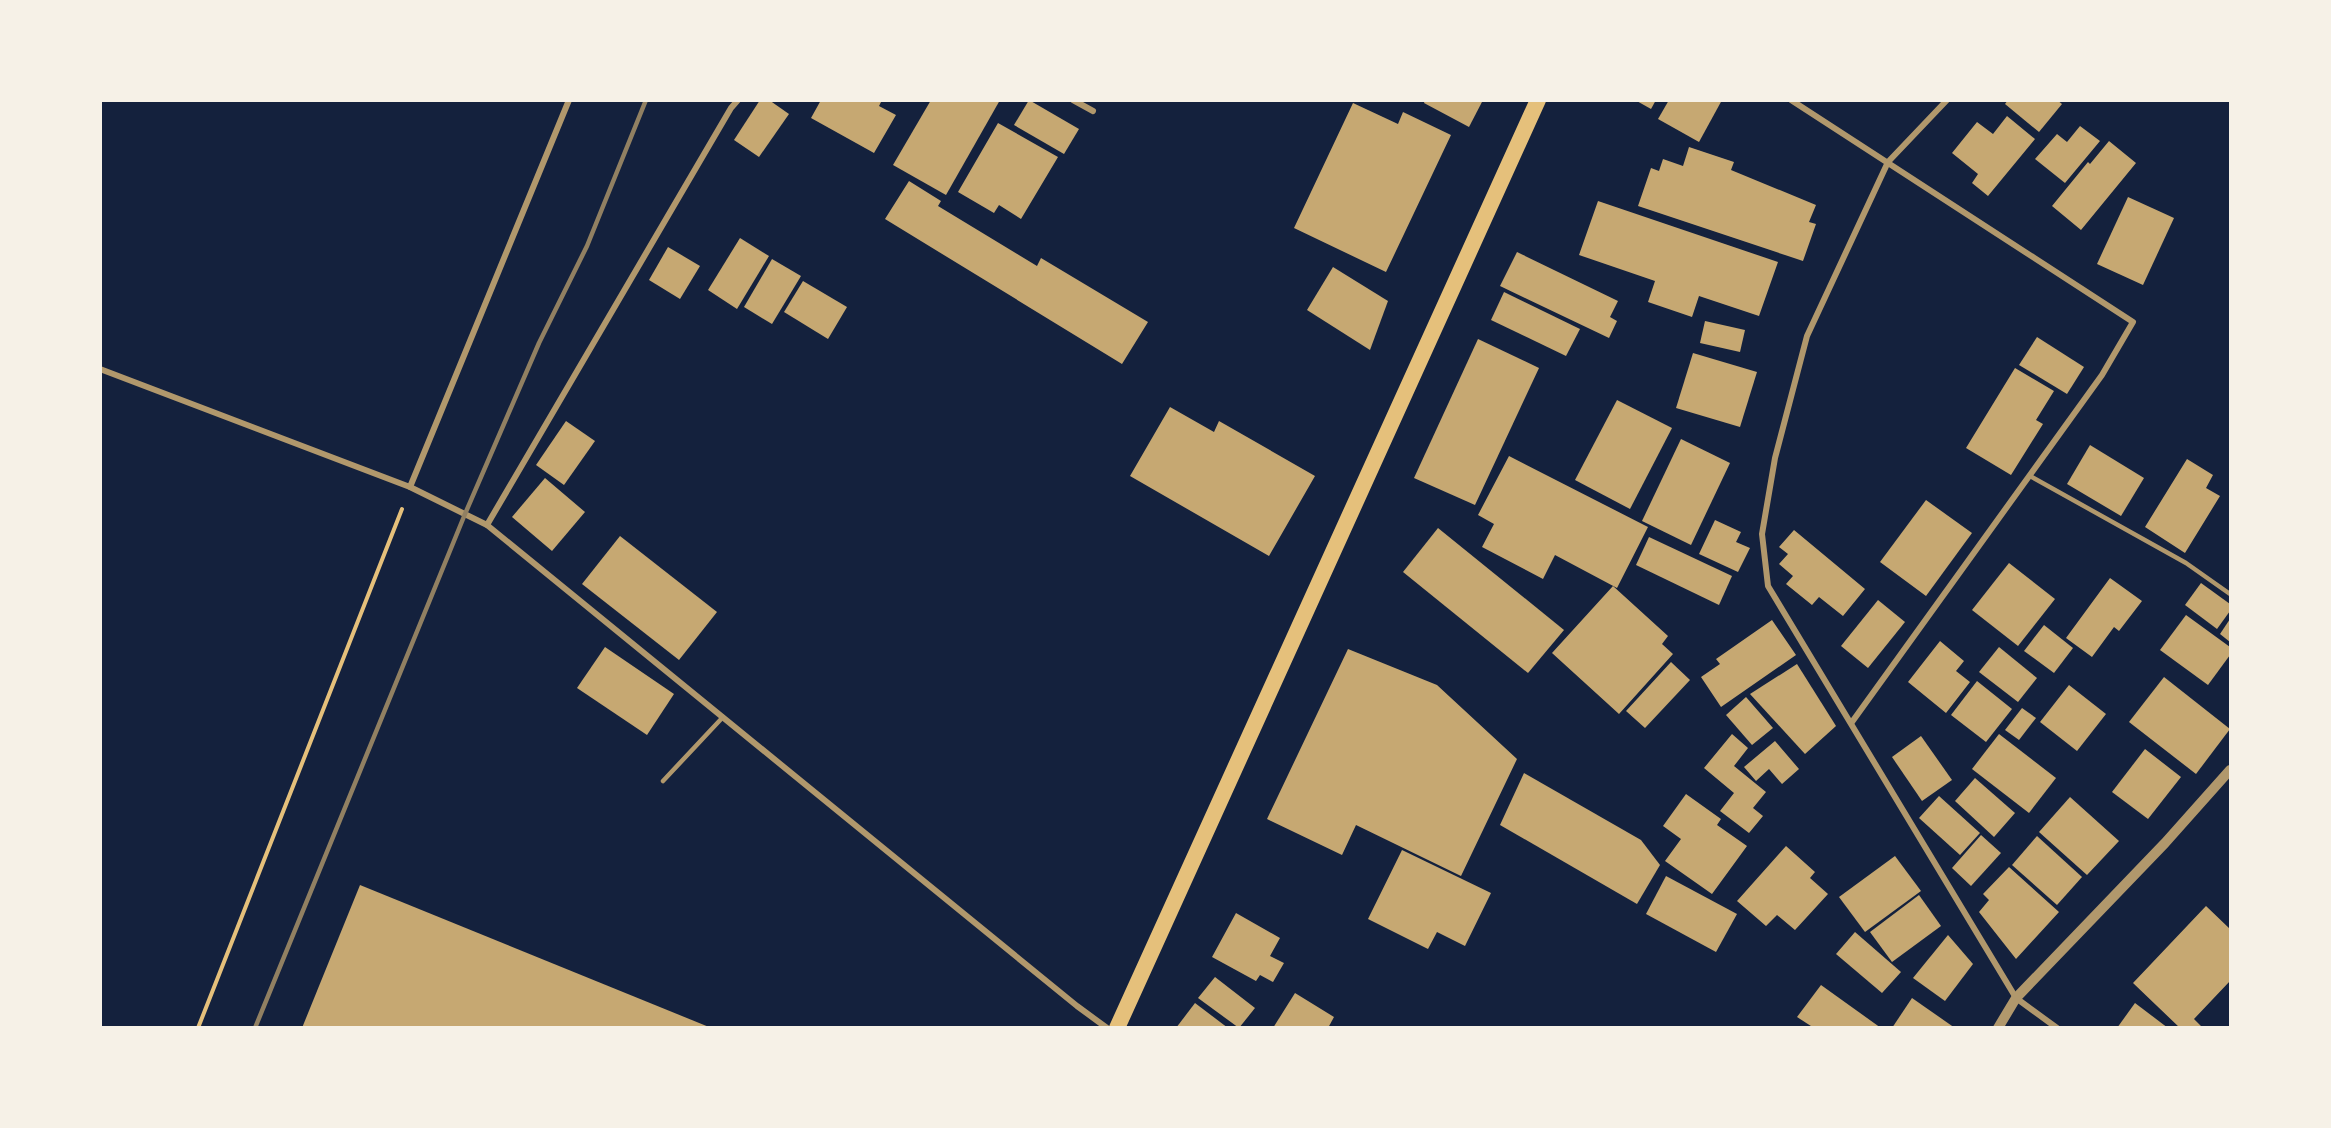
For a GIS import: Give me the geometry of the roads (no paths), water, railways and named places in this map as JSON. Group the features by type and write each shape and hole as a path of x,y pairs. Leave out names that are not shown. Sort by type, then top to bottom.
{"highway":[{"path":"1117,1028 1538,100"}],"street":[{"path":"410,487 569,100"},
{"path":"487,525 731,108 738,100"},
{"path":"1073,100 1093,111"},
{"path":"1791,100 2133,322 2102,375 1852,722"},
{"path":"1947,100 1888,162 1807,336 1774,458 1762,534 1768,586 1852,722 2016,998 2057,1028"},
{"path":"100,369 410,487 487,525 1068,999 1107,1028"},
{"path":"1998,1028 2016,998 2165,843 2230,770"}],"lane":[{"path":"2030,476 2186,563 2230,594"},
{"path":"663,781 723,717"}],"railway":[{"path":"255,1028 465,514 539,343 587,246 646,100"}]}
